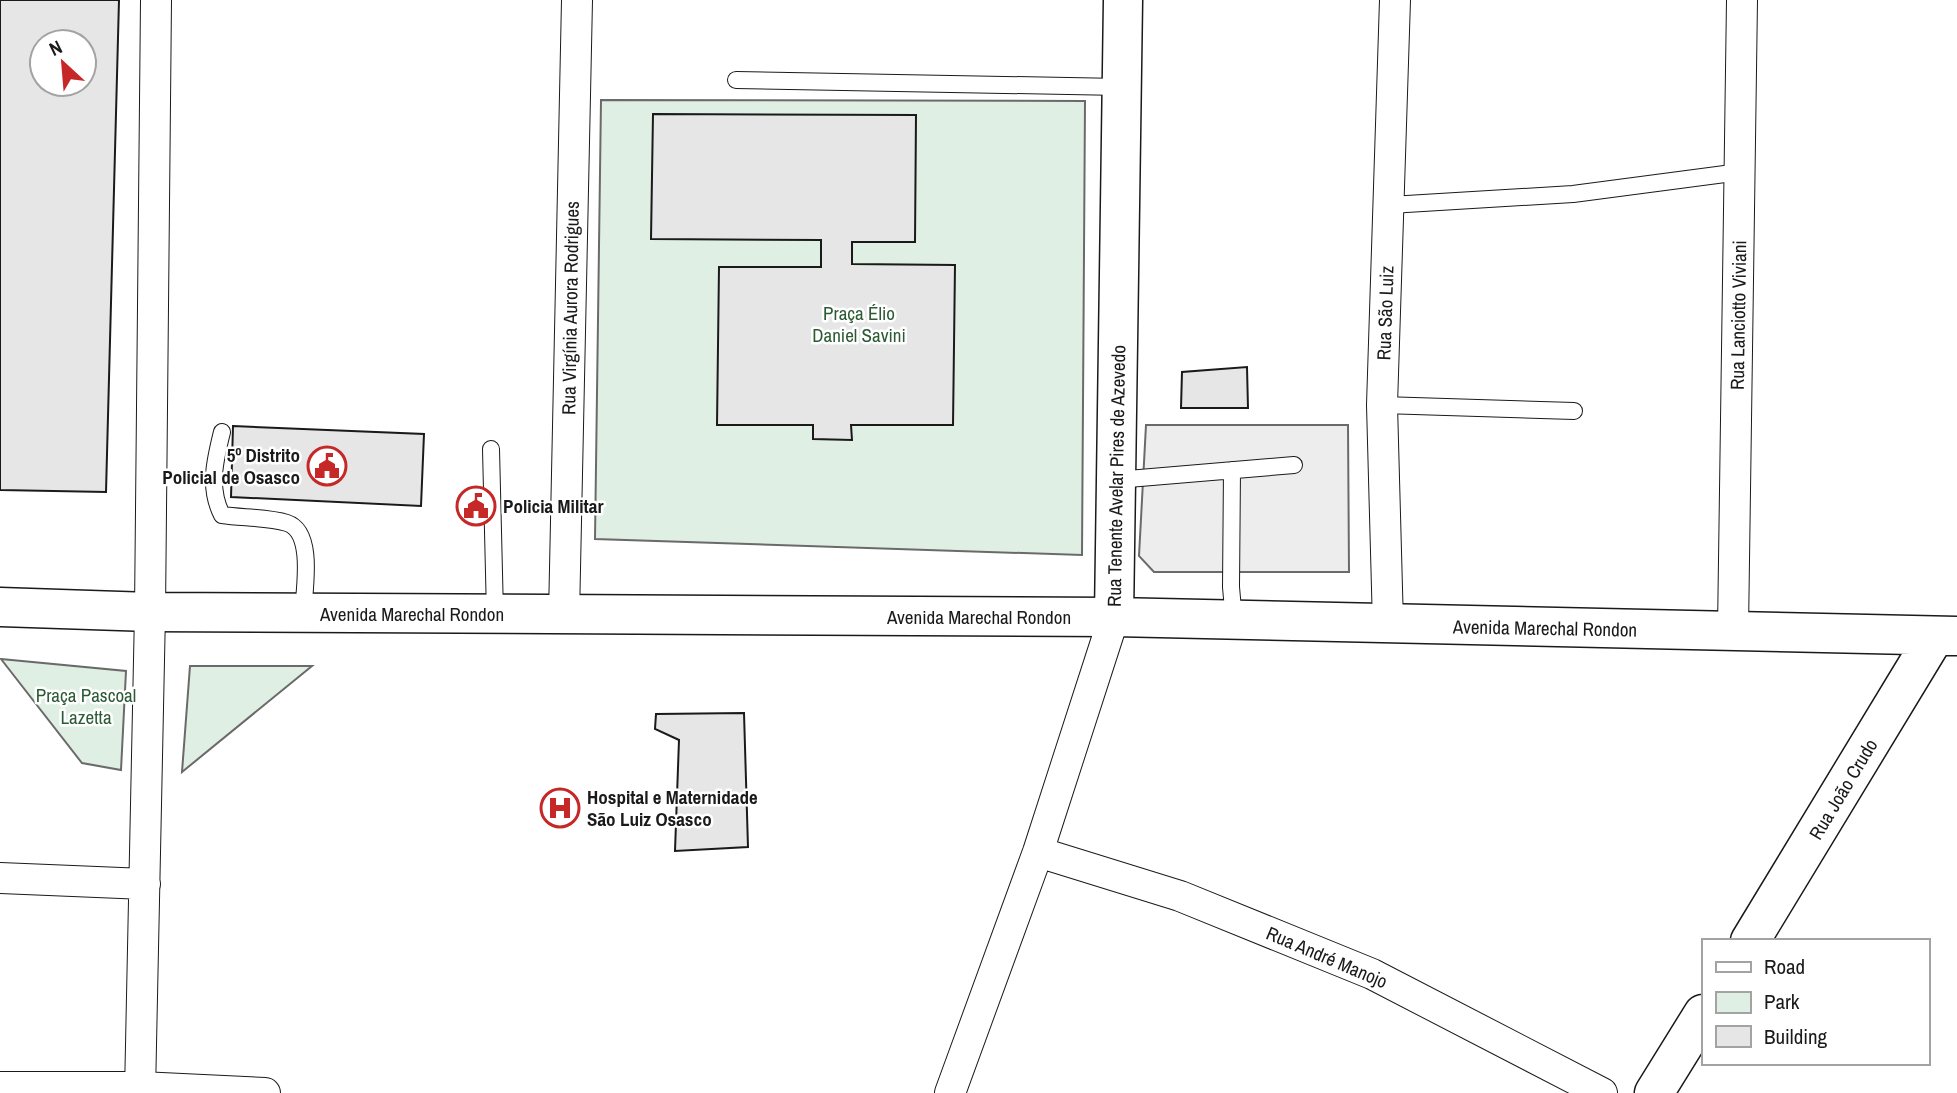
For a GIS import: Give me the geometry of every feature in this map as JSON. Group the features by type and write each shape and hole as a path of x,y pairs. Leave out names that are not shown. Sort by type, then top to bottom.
{"main road":[{"name":"Rua Tenente Avelar Pires de Azevedo","path":"1114,617 1123,0"},
{"name":"Avenida Marechal Rondon","path":"0,607 150,612 1114,617 1946,636"},
{"name":"Rua João Crudo","path":"1750,939 1946,636"},
{"path":"1654,1093 1702,1016"}],"street":[{"path":"140,1090 150,612 156,0"},
{"name":"Rua Virgínia Aurora Rodrigues","path":"565,615 577,0"},
{"name":"Rua São Luiz","path":"1388,625 1382,405 1395,0"},
{"name":"Rua Lanciotto Viviani","path":"1733,630 1742,0"},
{"name":"Rua Tenente Avelar Pires de Azevedo","path":"950,1093 1038,852 1114,617"},
{"name":"Rua André Manojo","path":"1038,852 1180,896 1372,974 1602,1093"},
{"path":"0,878 145,884"},
{"path":"0,1087 265,1093"}],"lane":[{"path":"736,80 1121,87"},
{"path":"1390,205 1573,194 1740,172"},
{"path":"1382,405 1574,411"},
{"path":"222,432 213,488 216,504 222,515 289,523 300,533 306,551 303,613"},
{"path":"491,449 495,615"},
{"path":"1116,480 1294,465"},
{"path":"1232,470 1231,587 1234,621"}],"green space":[{"name":"Praça Élio Daniel Savini","path":"601,100 1085,101 1082,555 595,539"},
{"name":"Praça Pascoal Lazetta","path":"1,659 126,671 121,770 82,763"},
{"name":"Praça Pascoal Lazetta","path":"190,666 312,666 182,772"}],"shaded area":[{"path":"1146,425 1348,425 1349,572 1154,572 1139,556"}],"building":[{"path":"0,0 119,0 106,492 0,490"},
{"path":"653,114 916,115 915,242 852,242 852,264 955,265 953,425 851,425 852,440 813,439 813,425 717,425 719,267 821,267 821,240 651,239"},
{"path":"1247,367 1248,408 1181,408 1182,372"},
{"name":"5º Distrito Policial de Osasco","path":"233,426 424,434 421,506 231,497"},
{"path":"744,713 748,847 675,851 679,740 655,729 656,714"}],"place":[{"name":"5º Distrito Policial de Osasco","path":"327,466"},
{"name":"Policia Militar","path":"476,506"},
{"name":"Hospital e Maternidade São Luiz Osasco","path":"560,808"}]}
